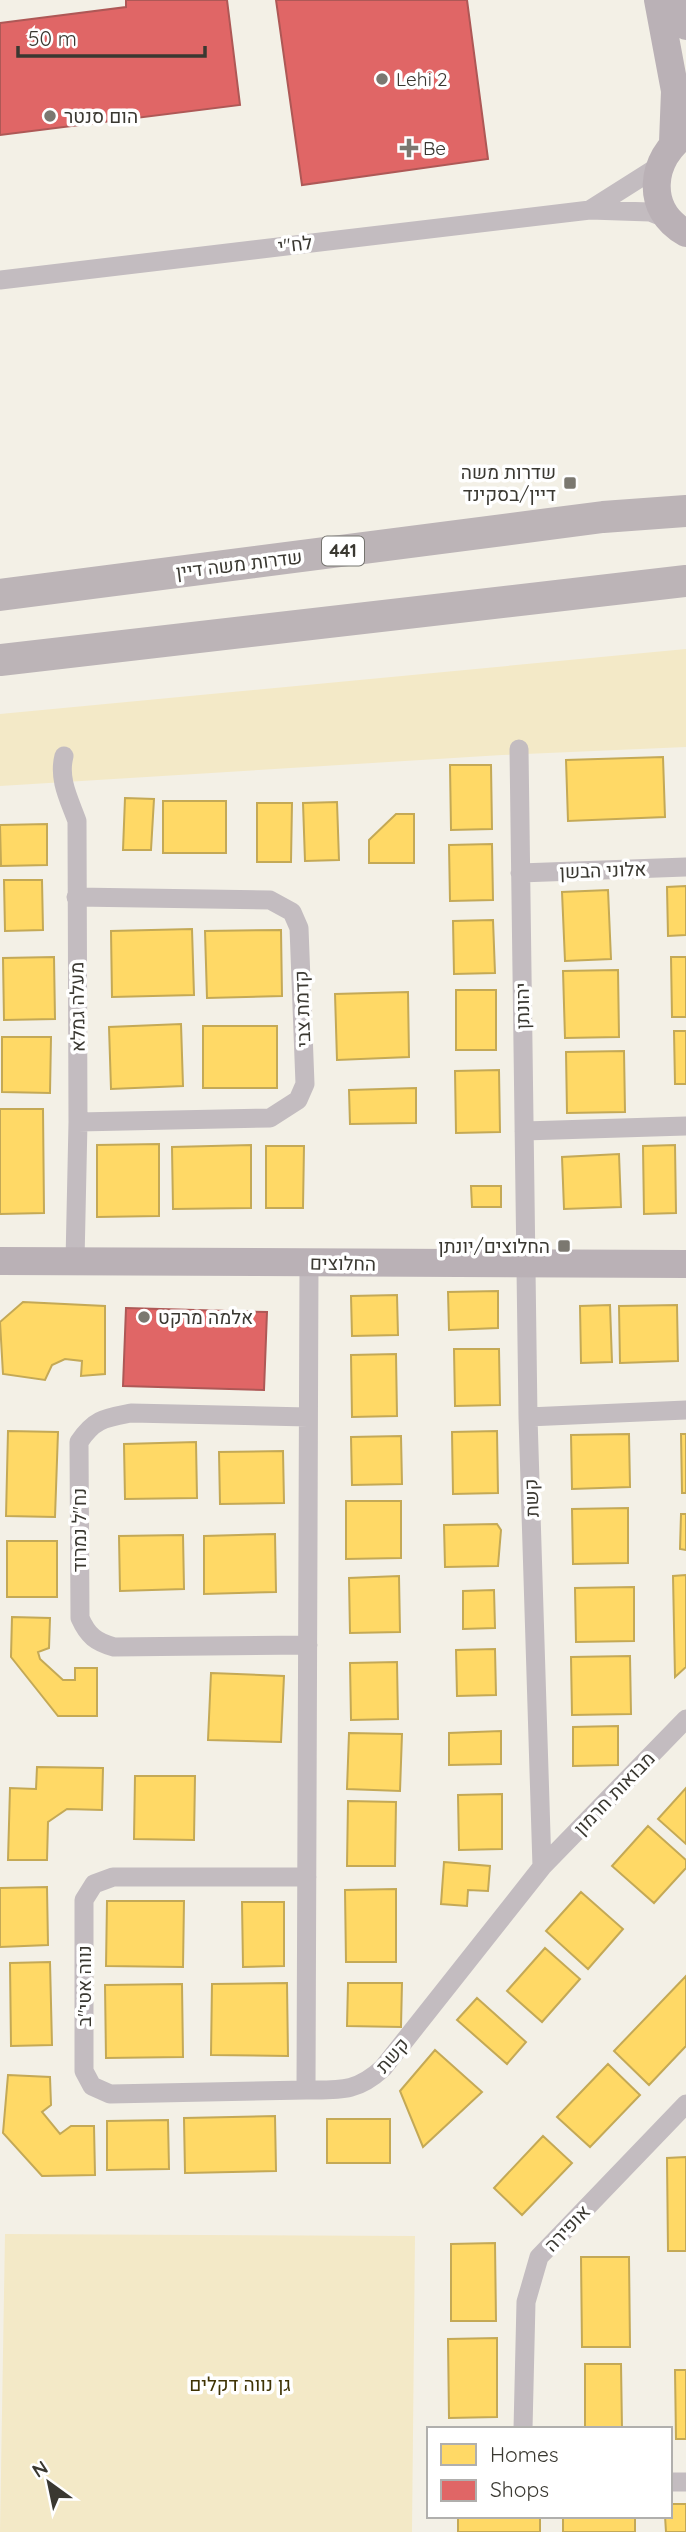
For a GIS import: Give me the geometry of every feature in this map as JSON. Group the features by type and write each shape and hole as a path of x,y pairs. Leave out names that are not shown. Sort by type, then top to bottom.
{"main road":[{"name":"שדרות משה דיין","path":"0,595 603,517 686,511"},
{"path":"0,660 686,581"}],"street":[{"path":"657,0 675,91 673,147 657,196 678,227"},
{"path":"681,0 686,26"},
{"name":"לח\"י","path":"590,210 673,147"},
{"name":"לח\"י","path":"0,281 590,210 650,212 678,227"},
{"name":"יהונתן","path":"519,752 526,1264"},
{"name":"מעלה גמלא","path":"62,762 77,821 78,1122 75,1261"},
{"name":"אלוני הבשן","path":"520,873 686,867"},
{"name":"קדמת צבי","path":"76,897 270,900 292,912 299,928 305,1084 298,1100 270,1118 78,1122"},
{"path":"524,1131 686,1126"},
{"name":"החלוצים","path":"0,1261 686,1264"},
{"path":"306,2090 309,1263"},
{"name":"קשת","path":"306,2090 347,2090 367,2082 383,2068 542,1867 526,1264"},
{"path":"528,1417 686,1410"},
{"name":"נח\"ל נמרוד","path":"308,1645 114,1647 98,1643 86,1632 80,1618 79,1442 89,1426 104,1419 131,1413 309,1417"},
{"name":"מבואות חרמון","path":"542,1867 686,1719"},
{"name":"נווה אטי\"ב","path":"306,2090 110,2094 92,2085 83,2071 84,1900 94,1884 113,1877 307,1877"},
{"name":"אופירה","path":"523,2427 526,2302 539,2257 686,2104"}],"green space":[{"path":"686,649 686,747 502,755 0,786 0,714"},
{"name":"גן נווה דקלים","path":"5,2234 415,2236 412,2532 0,2532"}],"building: Homes":[{"path":"663,757 665,817 568,821 566,760"},
{"path":"450,765 491,765 492,829 451,830"},
{"path":"125,798 154,799 151,850 123,850"},
{"path":"163,801 226,801 226,853 163,853"},
{"path":"337,802 339,860 305,861 303,803"},
{"path":"257,803 292,803 291,862 257,862"},
{"path":"396,814 414,814 414,863 369,863 369,840"},
{"path":"47,824 47,865 1,866 0,825"},
{"path":"492,844 493,900 450,901 449,845"},
{"path":"4,880 42,880 43,930 5,931"},
{"path":"686,886 686,935 668,936 667,887"},
{"path":"608,890 611,959 565,961 562,892"},
{"path":"493,920 495,973 454,974 453,921"},
{"path":"192,929 194,995 112,997 111,931"},
{"path":"281,930 282,996 207,998 205,931"},
{"path":"54,957 55,1019 4,1020 3,958"},
{"path":"671,957 686,957 686,1017 672,1017"},
{"path":"618,970 619,1037 565,1038 563,971"},
{"path":"456,990 496,990 496,1050 456,1050"},
{"path":"408,992 409,1057 337,1060 335,994"},
{"path":"181,1024 183,1086 111,1089 109,1027"},
{"path":"203,1026 277,1026 277,1088 203,1088"},
{"path":"674,1031 686,1031 686,1084 675,1084"},
{"path":"2,1037 51,1037 50,1093 2,1092"},
{"path":"624,1051 625,1112 567,1113 566,1052"},
{"path":"499,1070 500,1132 456,1133 455,1071"},
{"path":"416,1088 416,1123 350,1124 349,1090"},
{"path":"0,1109 43,1109 44,1213 0,1214"},
{"path":"159,1144 159,1216 97,1217 97,1145"},
{"path":"251,1145 251,1208 173,1209 172,1147"},
{"path":"675,1145 676,1213 644,1214 643,1146"},
{"path":"266,1146 304,1146 303,1208 266,1208"},
{"path":"619,1154 621,1207 564,1209 562,1157"},
{"path":"471,1186 501,1186 501,1207 472,1207"},
{"path":"498,1291 498,1328 449,1330 448,1292"},
{"path":"397,1295 398,1335 352,1336 351,1296"},
{"path":"23,1302 105,1306 105,1374 81,1376 82,1361 65,1359 52,1365 45,1380 3,1374 0,1322"},
{"path":"610,1305 612,1362 581,1363 580,1306"},
{"path":"677,1305 678,1361 620,1363 619,1306"},
{"path":"454,1349 499,1349 500,1405 455,1406"},
{"path":"396,1354 397,1416 352,1417 351,1355"},
{"path":"8,1431 58,1432 55,1517 6,1516"},
{"path":"497,1431 498,1493 453,1494 452,1432"},
{"path":"629,1434 630,1487 572,1489 571,1435"},
{"path":"681,1434 686,1434 686,1493 682,1493"},
{"path":"401,1436 402,1484 352,1485 351,1437"},
{"path":"196,1442 197,1498 125,1499 124,1444"},
{"path":"283,1451 284,1503 220,1504 219,1452"},
{"path":"346,1501 401,1501 401,1558 346,1559"},
{"path":"628,1508 628,1563 573,1564 572,1509"},
{"path":"681,1514 686,1514 686,1550 680,1549"},
{"path":"497,1524 501,1530 498,1566 445,1567 444,1525"},
{"path":"275,1534 276,1592 204,1594 204,1536"},
{"path":"183,1535 184,1589 120,1591 119,1536"},
{"path":"7,1541 57,1541 57,1597 7,1597"},
{"path":"686,1575 686,1667 675,1677 673,1576"},
{"path":"399,1576 400,1632 350,1633 349,1578"},
{"path":"634,1587 634,1641 576,1642 575,1588"},
{"path":"494,1590 495,1628 463,1629 463,1591"},
{"path":"12,1617 50,1618 49,1648 38,1652 40,1659 63,1680 75,1680 75,1668 97,1668 97,1716 58,1716 11,1657"},
{"path":"495,1649 496,1695 457,1696 456,1650"},
{"path":"630,1656 631,1714 572,1715 571,1657"},
{"path":"397,1662 398,1719 351,1720 350,1663"},
{"path":"211,1673 284,1676 281,1742 208,1740"},
{"path":"618,1726 618,1765 573,1766 573,1727"},
{"path":"501,1731 501,1764 449,1765 449,1733"},
{"path":"349,1733 402,1734 400,1791 347,1789"},
{"path":"37,1767 103,1768 102,1810 67,1809 48,1822 47,1860 8,1860 10,1788 36,1789"},
{"path":"135,1776 195,1776 194,1840 134,1839"},
{"path":"686,1788 686,1844 658,1819"},
{"path":"502,1794 502,1849 459,1850 458,1795"},
{"path":"348,1801 396,1802 395,1866 347,1866"},
{"path":"648,1826 686,1860 686,1868 654,1903 612,1866"},
{"path":"444,1862 490,1866 488,1891 468,1890 467,1906 441,1904"},
{"path":"47,1887 48,1945 0,1947 0,1888"},
{"path":"396,1889 396,1962 346,1962 345,1890"},
{"path":"581,1892 623,1929 588,1969 546,1931"},
{"path":"107,1901 184,1901 183,1967 106,1966"},
{"path":"242,1902 284,1902 284,1966 243,1967"},
{"path":"545,1948 580,1979 542,2022 507,1991"},
{"path":"50,1962 52,2045 11,2046 10,1963"},
{"path":"686,1976 686,2046 649,2085 614,2051"},
{"path":"287,1983 288,2056 211,2055 212,1984"},
{"path":"348,1983 402,1983 401,2027 347,2026"},
{"path":"182,1984 183,2057 106,2058 105,1985"},
{"path":"477,1998 526,2042 507,2064 457,2020"},
{"path":"435,2050 482,2092 423,2147 400,2091"},
{"path":"608,2064 640,2095 590,2147 557,2117"},
{"path":"8,2075 50,2077 51,2105 42,2112 60,2134 71,2126 94,2126 95,2175 42,2176 3,2133"},
{"path":"275,2116 276,2171 185,2173 184,2118"},
{"path":"327,2119 390,2119 390,2163 327,2163"},
{"path":"168,2120 169,2169 107,2170 107,2121"},
{"path":"543,2136 572,2163 522,2215 494,2188"},
{"path":"686,2157 686,2251 668,2251 667,2158"},
{"path":"495,2243 496,2321 451,2321 451,2244"},
{"path":"581,2257 629,2257 630,2347 582,2347"},
{"path":"497,2338 497,2417 449,2418 448,2339"},
{"path":"585,2364 621,2364 622,2427 585,2427"},
{"path":"675,2370 686,2370 686,2439 676,2439"},
{"path":"672,2504 686,2504 686,2532 666,2532 665,2518 672,2518"},
{"path":"458,2518 540,2518 540,2532 458,2532"},
{"path":"563,2518 635,2518 635,2532 563,2532"}],"building: Shops":[{"path":"126,0 227,0 240,105 0,135 0,23 126,7"},
{"name":"Lehi 2","path":"276,0 467,0 488,159 302,185"},
{"path":"126,1308 267,1312 264,1390 123,1386"}],"place":[{"name":"Lehi 2","path":"382,79"},
{"name":"הום סנטר","path":"50,116"},
{"name":"Be","path":"409,148"},
{"name":"שדרות משה דיין/בסקינד","path":"570,483"},
{"name":"החלוצים/יונתן","path":"564,1246"},
{"name":"אלמה מרקט","path":"144,1317"}]}
